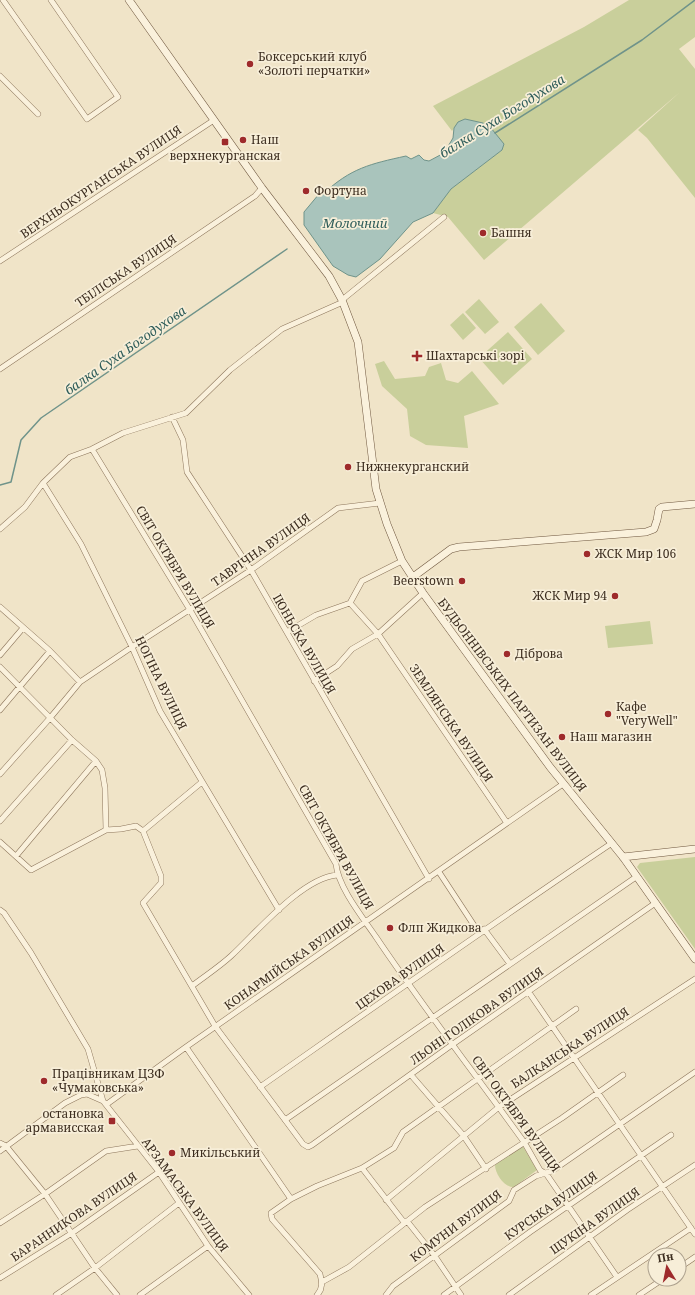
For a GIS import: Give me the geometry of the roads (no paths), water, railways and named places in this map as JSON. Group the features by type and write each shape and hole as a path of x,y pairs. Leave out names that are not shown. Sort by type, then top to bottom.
{"main road":[{"name":"БУДЬОННІВСЬКИХ ПАРТИЗАН ВУЛИЦЯ","path":"129,0 262,188 329,276 343,301 358,342 367,404 374,473 380,503 402,561 423,594 563,784 612,843 695,960"},
{"path":"412,577 451,549 458,547 646,532 654,529 658,509 662,507 695,504"},
{"path":"623,858 695,849"}],"street":[{"path":"3,0 87,119 118,97 51,0"},
{"path":"0,76 38,114"},
{"name":"ВЕРХНЬОКУРГАНСЬКА ВУЛИЦЯ","path":"0,262 214,120"},
{"name":"ТБІЛІСЬКА ВУЛИЦЯ","path":"0,369 255,196 262,188"},
{"path":"0,529 25,507 43,483 70,457 92,449 123,433 186,413 230,370 282,329 343,301 444,217"},
{"name":"IЮНЬСКА ВУЛИЦЯ","path":"172,417 183,440 187,472 251,570 429,879"},
{"name":"СВІТ ОКТЯБРЯ ВУЛИЦЯ","path":"92,449 190,610 336,864 337,875 366,922 408,984 524,1142 540,1170 545,1173 617,1277"},
{"name":"НОГІНА ВУЛИЦЯ","path":"43,483 82,544 132,647 160,711 279,910"},
{"name":"ТАВРІЧНА ВУЛИЦЯ","path":"0,774 80,682 251,570 338,508 380,503"},
{"path":"287,632 316,615 350,604 362,581 402,561"},
{"path":"314,681 337,666 352,649 378,634 423,594"},
{"name":"ЗЕМЛЯНСЬКА ВУЛИЦЯ","path":"350,604 378,634 507,823"},
{"path":"0,607 50,651 80,682"},
{"path":"0,655 23,628"},
{"path":"0,710 50,651"},
{"path":"0,667 72,740 96,761 102,770 105,788 106,830"},
{"path":"0,821 72,740"},
{"path":"16,856 96,761"},
{"path":"143,832 202,782"},
{"name":"КОНАРМІЙСЬКА ВУЛИЦЯ","path":"105,1102 429,879 563,784"},
{"path":"0,842 31,870 106,830 136,826 143,832 161,876 161,883 143,903 215,1026 285,1120 636,877"},
{"name":"ЦЕХОВА ВУЛИЦЯ","path":"260,1087 484,929 612,843"},
{"path":"439,872 479,933"},
{"path":"192,986 230,957 279,910 319,879 337,875"},
{"name":"ЛЬОНІ ГОЛІКОВА ВУЛИЦЯ","path":"285,1120 303,1144 308,1146 312,1145 528,991 654,904"},
{"path":"0,910 4,913 31,953 88,1049 105,1102"},
{"path":"484,929 510,964"},
{"name":"БАЛКАНСЬКА ВУЛИЦЯ","path":"386,1200 463,1135 499,1107 695,979"},
{"path":"528,991 664,1186 695,1234"},
{"path":"317,1295 321,1291 322,1282 320,1274 272,1219 271,1214 291,1199 317,1186 362,1168 394,1148 403,1132 438,1105 576,1009"},
{"path":"186,1047 291,1199"},
{"name":"КОМУНИ ВУЛИЦЯ","path":"386,1295 392,1286 510,1201 514,1190 536,1176 552,1171 695,1072"},
{"path":"411,1075 463,1135 486,1169"},
{"path":"322,1282 349,1267 425,1207 486,1169 599,1093 623,1075"},
{"path":"0,1151 65,1103 81,1095 87,1094 105,1102"},
{"name":"АРЗАМАСЬКА ВУЛИЦЯ","path":"105,1102 159,1172 208,1246 249,1295"},
{"name":"КУРСЬКА ВУЛИЦЯ","path":"444,1295 568,1206 671,1135"},
{"path":"0,1143 6,1146 45,1194 94,1268 117,1295"},
{"path":"0,1223 106,1152 138,1146"},
{"name":"ЩУКІНА ВУЛИЦЯ","path":"509,1295 590,1236 695,1165"},
{"path":"362,1168 403,1221 407,1221 461,1295"},
{"name":"БАРАННИКОВА ВУЛИЦЯ","path":"0,1278 72,1233 159,1172"},
{"path":"56,1295 179,1203"},
{"path":"591,1295 691,1228"},
{"path":"140,1295 208,1246"},
{"path":"639,1295 651,1287"}],"water":[{"name":"Молочний","path":"465,119 483,123 491,128 504,144 502,150 451,189 433,213 413,222 380,259 356,277 348,275 333,266 304,225 304,212 319,194 323,194 343,178 371,165 406,156 411,159 419,155 424,160 429,161 444,153 453,138 454,128 458,122"}],"waterway":[{"name":"балка Суха Богодухова","path":"495,133 642,40 695,0"},
{"name":"балка Суха Богодухова","path":"0,485 11,482 21,440 41,418 287,249"}],"place":[{"name":"Боксерський клуб «Золоті перчатки»","path":"250,64"},
{"name":"Наш","path":"243,140"},
{"name":"верхнекурганская","path":"225,142"},
{"name":"Фортуна","path":"306,191"},
{"name":"Башня","path":"483,233"},
{"name":"Шахтарські зорі","path":"417,356"},
{"name":"Нижнекурганский","path":"348,467"},
{"name":"ЖСК Мир 106","path":"587,554"},
{"name":"Beerstown","path":"462,581"},
{"name":"ЖСК Мир 94","path":"615,596"},
{"name":"Діброва","path":"507,654"},
{"name":"Кафе \"VeryWell\"","path":"608,714"},
{"name":"Наш магазин","path":"562,737"},
{"name":"Флп Жидкова","path":"390,928"},
{"name":"Працівникам ЦЗФ «Чумаковська»","path":"44,1081"},
{"name":"остановка армависская","path":"112,1121"},
{"name":"Микільський","path":"172,1153"}]}
